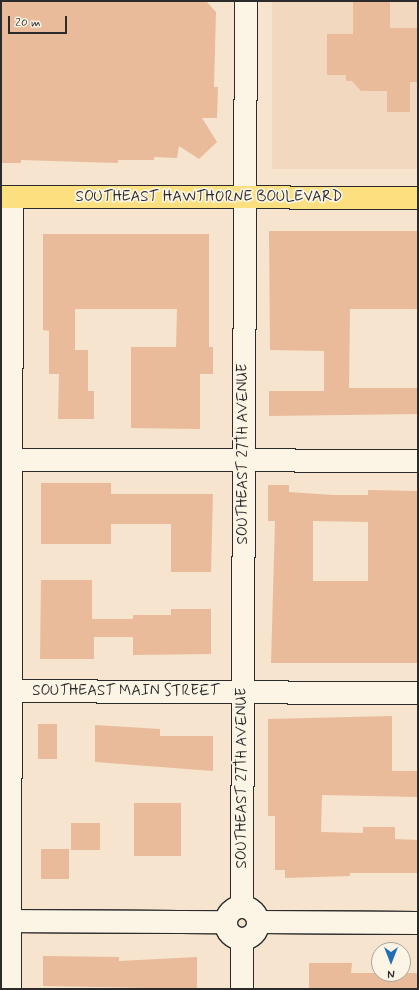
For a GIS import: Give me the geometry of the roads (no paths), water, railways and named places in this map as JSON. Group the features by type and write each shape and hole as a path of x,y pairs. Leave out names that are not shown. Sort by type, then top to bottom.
{"main road":[{"name":"SOUTHEAST HAWTHORNE BOULEVARD","path":"7,197 245,199 418,198"}],"street":[{"name":"SOUTHEAST 27TH AVENUE","path":"242,906 246,1"},
{"path":"7,197 6,921 10,989"},
{"path":"7,460 418,461"},
{"name":"SOUTHEAST MAIN STREET","path":"6,691 418,693"},
{"path":"242,906 252,910 259,922 256,932 242,939 232,936 225,922 229,912 242,906"},
{"path":"6,921 225,922"},
{"path":"259,922 418,923"},
{"path":"242,939 242,989"}]}
